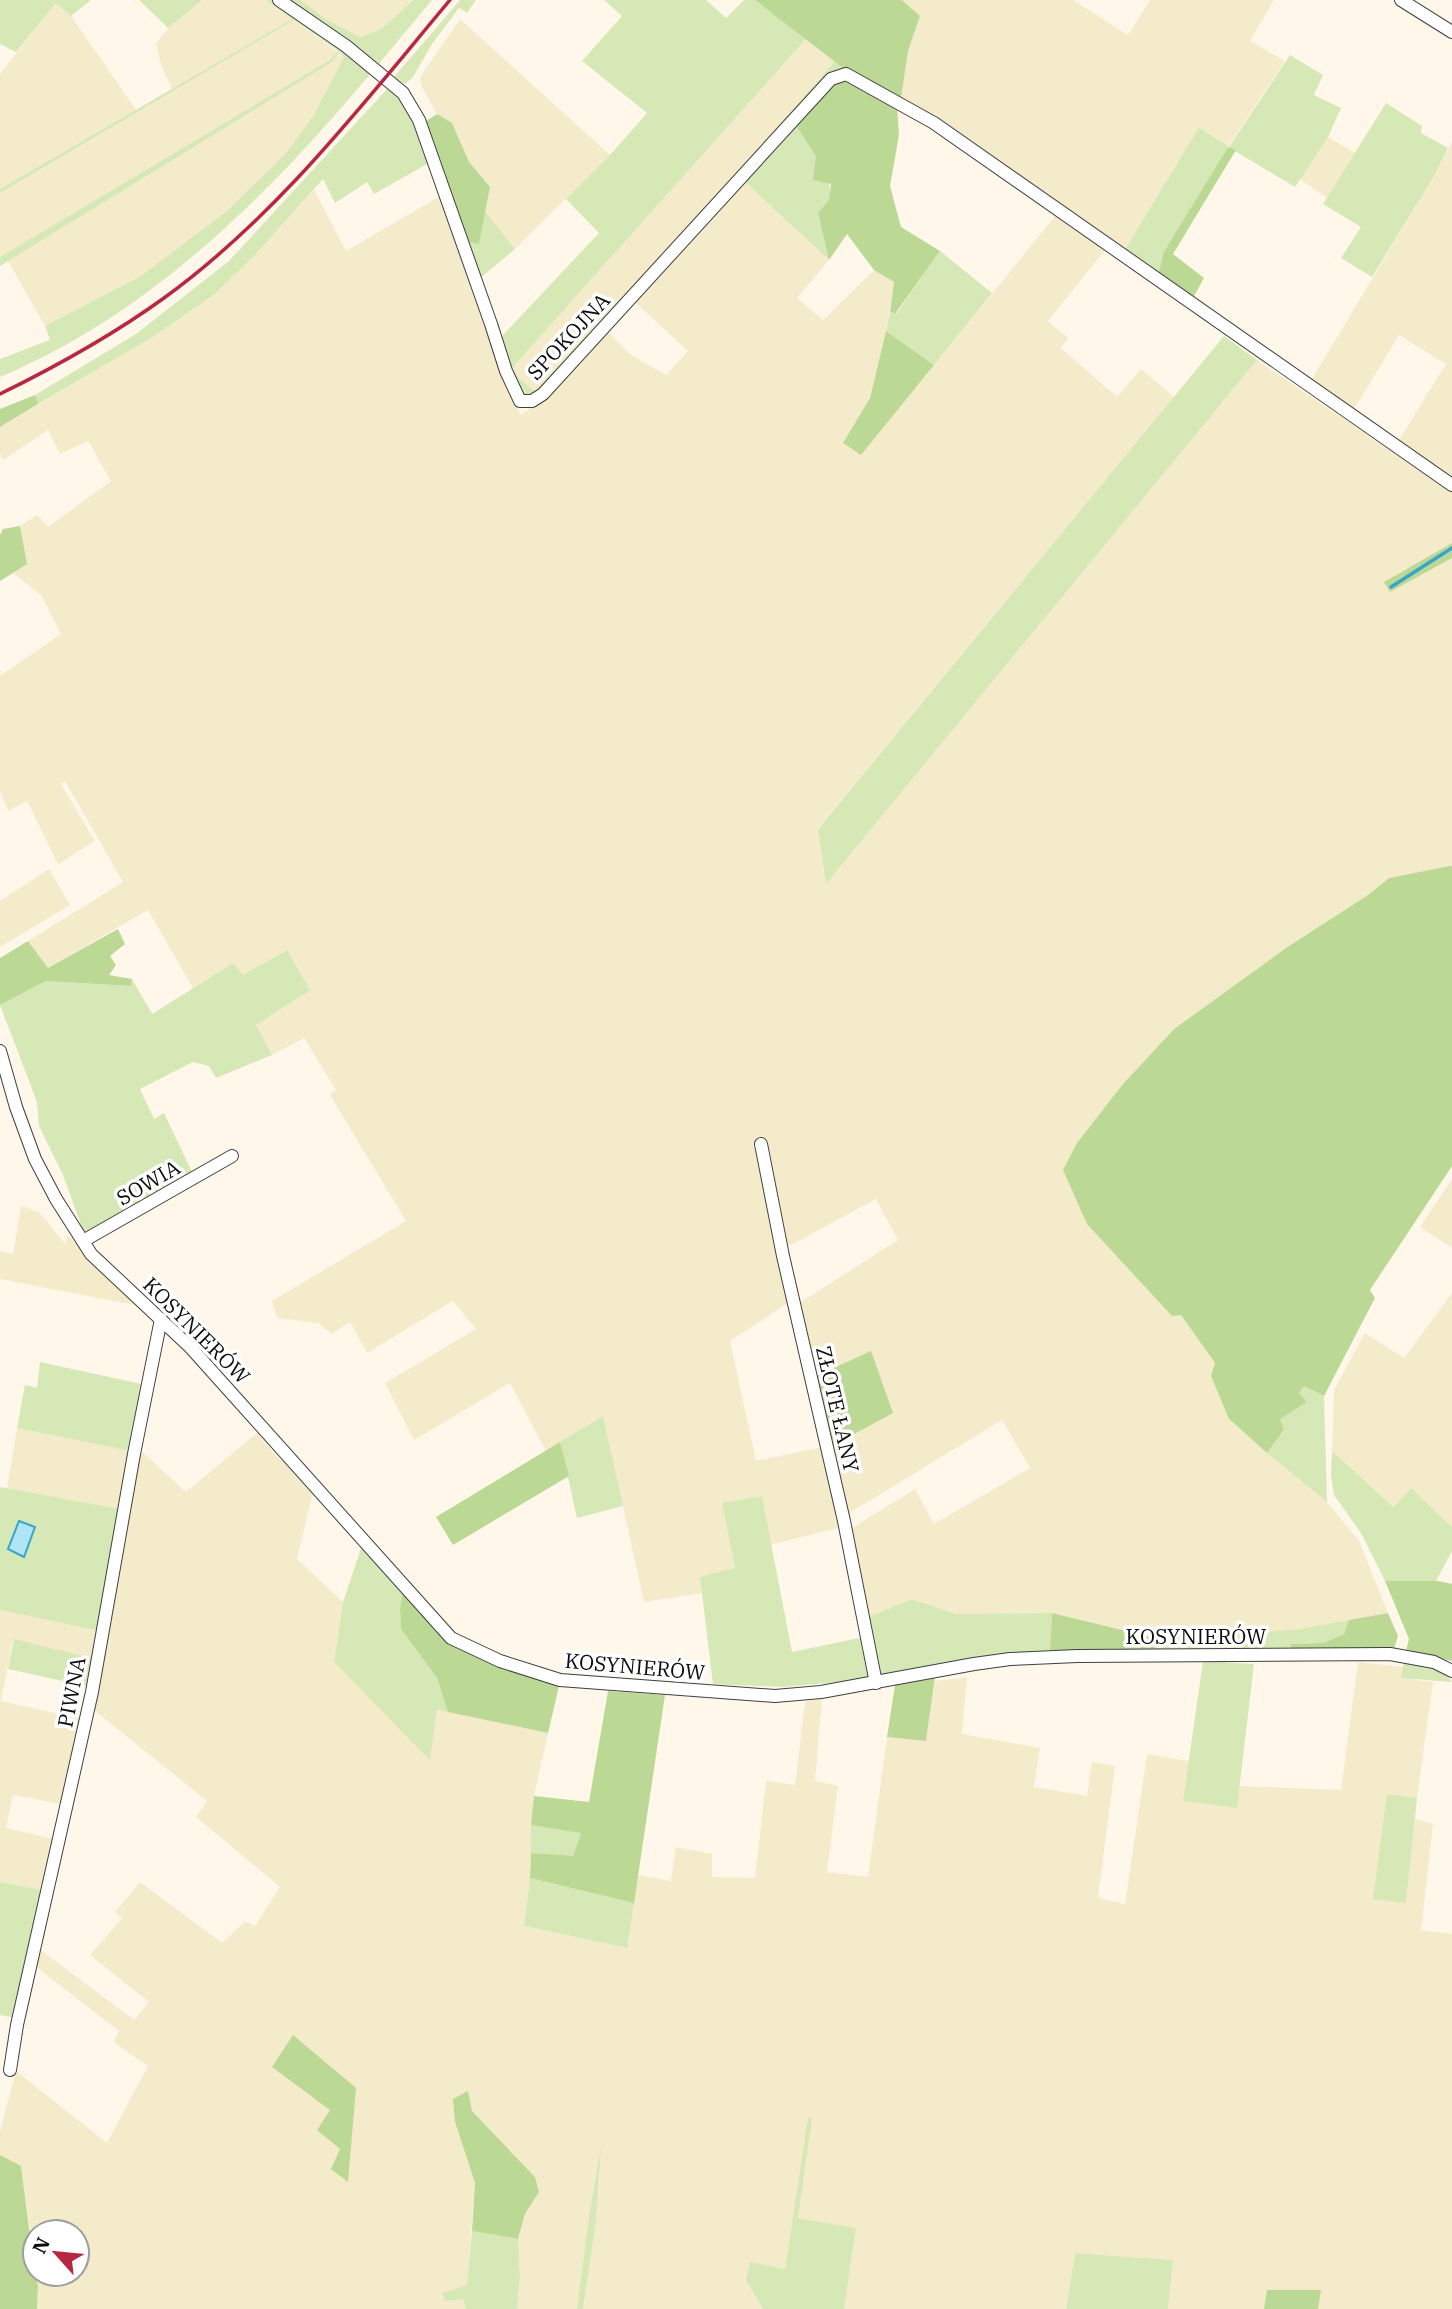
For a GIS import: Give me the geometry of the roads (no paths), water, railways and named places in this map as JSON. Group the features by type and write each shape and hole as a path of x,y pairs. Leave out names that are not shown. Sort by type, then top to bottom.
{"street":[{"name":"SPOKOJNA","path":"278,0 346,46 403,93 419,120 506,372 520,401 532,401 550,386 831,79 846,74 934,122 1452,485"},
{"path":"1401,0 1452,32"},
{"name":"KOSYNIERÓW","path":"0,1051 35,1159 56,1199 91,1254 161,1319 256,1418 451,1637 500,1661 559,1680 775,1696 876,1683 964,1665 1010,1659 1077,1656 1390,1654 1434,1662 1452,1671"},
{"name":"ZŁOTE ŁANY","path":"761,1144 783,1256 844,1521 876,1683"},
{"name":"SOWIA","path":"83,1241 232,1156"},
{"name":"PIWNA","path":"10,2070 17,2025 92,1692 161,1319"}],"water":[{"path":"19,1521 35,1527 24,1557 8,1549"}],"waterway":[{"path":"1391,587 1452,548"}],"railway":[{"path":"0,394 63,361 145,312 244,232 316,158 450,0"}]}
